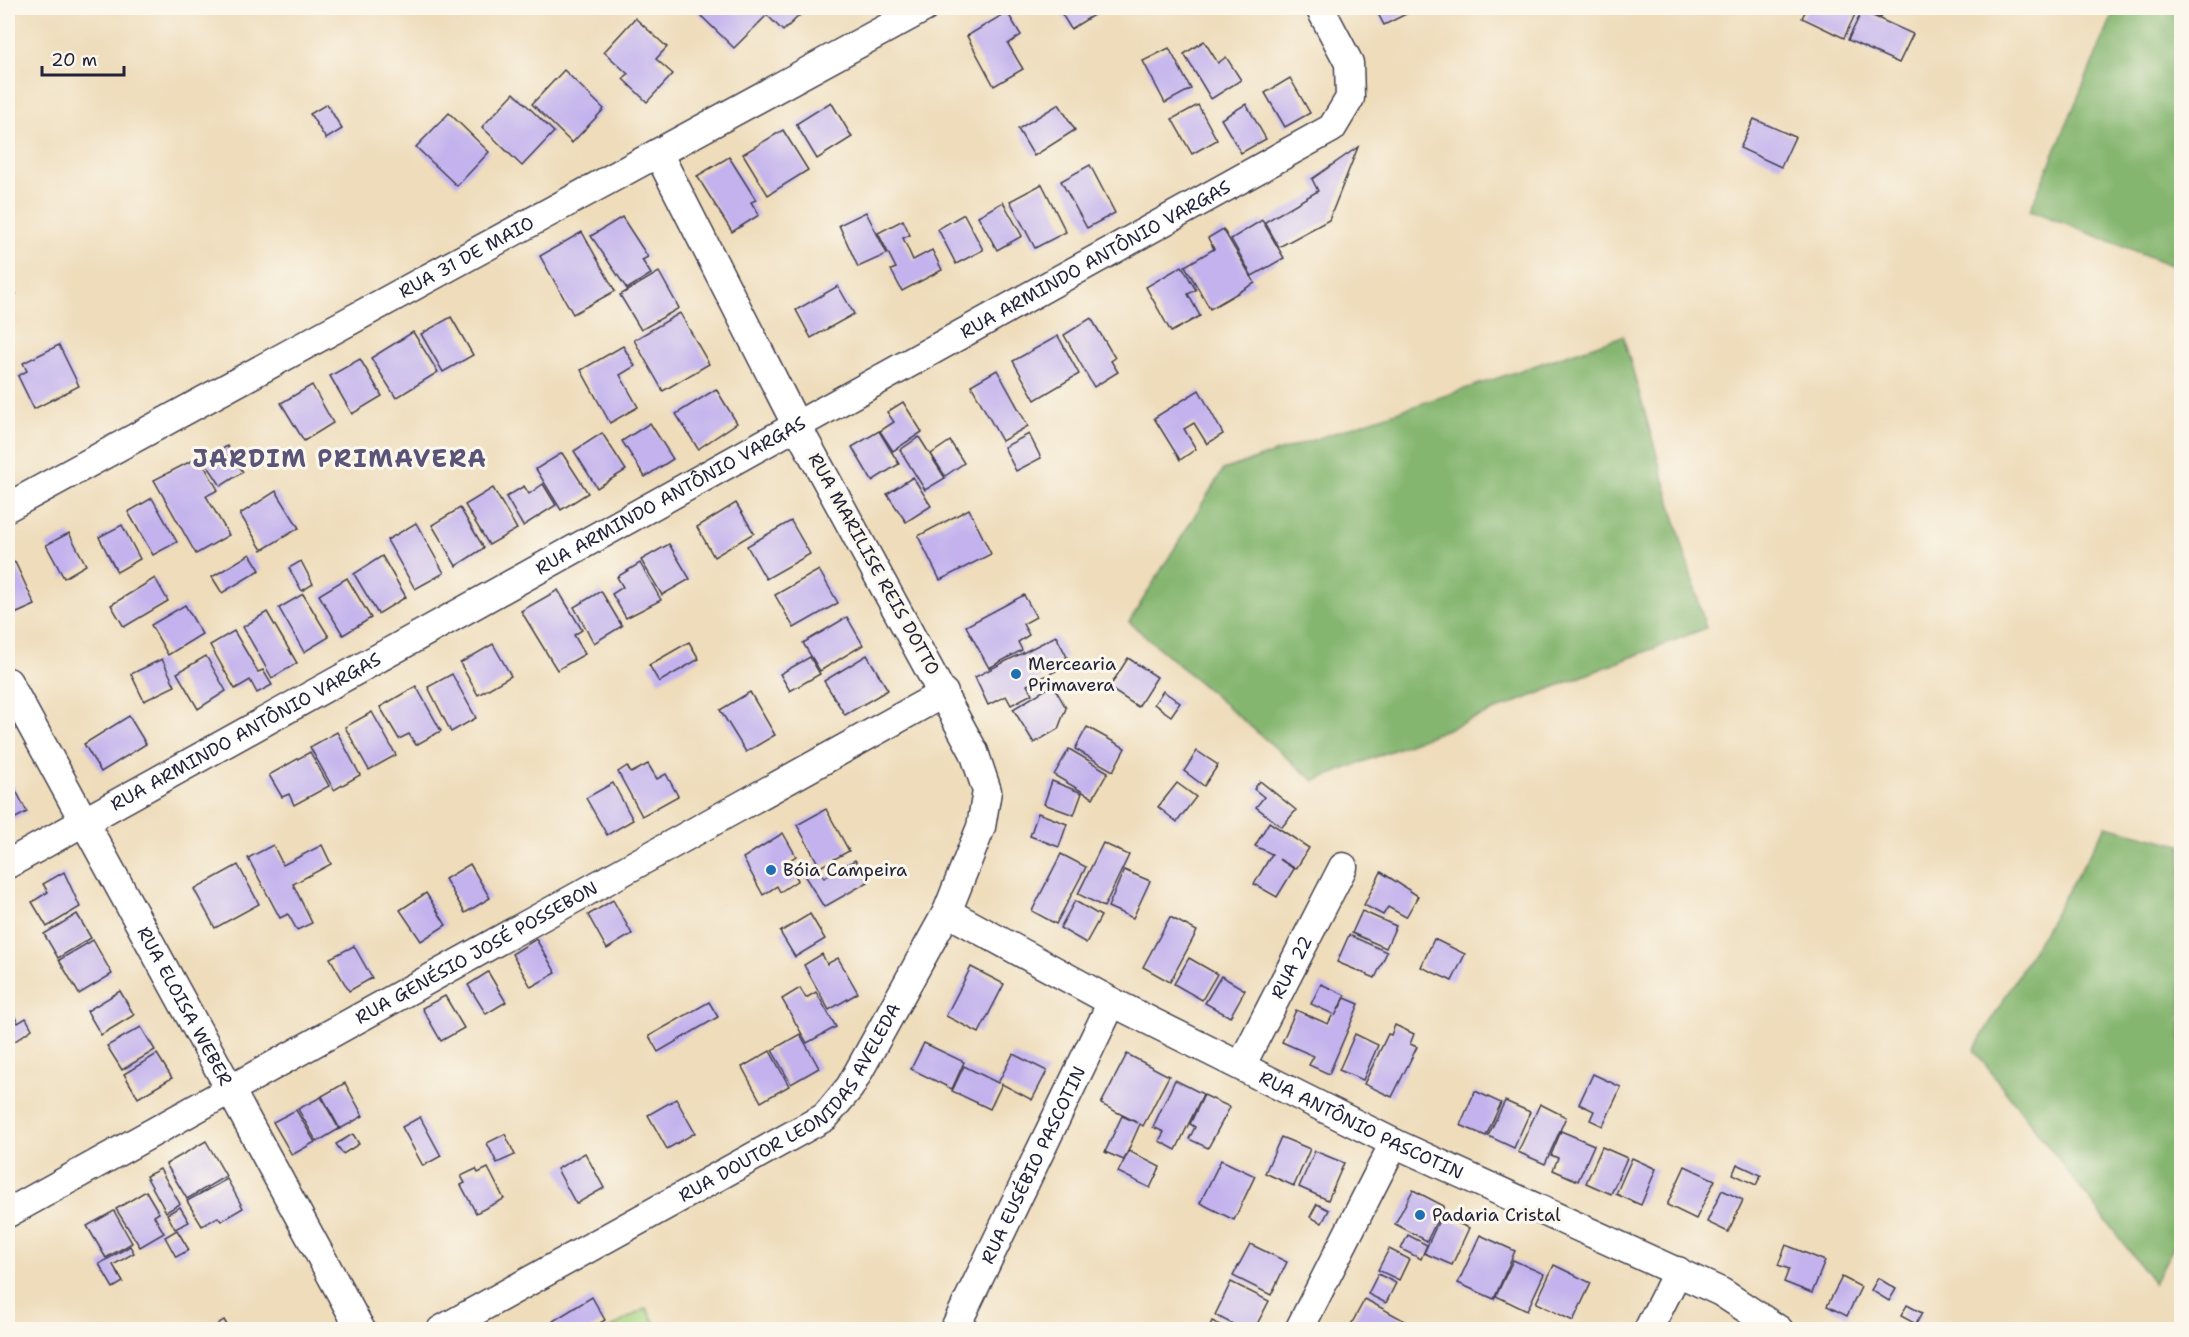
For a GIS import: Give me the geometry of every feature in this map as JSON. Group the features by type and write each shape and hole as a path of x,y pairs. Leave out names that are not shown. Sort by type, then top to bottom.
{"street":[{"name":"RUA 31 DE MAIO","path":"8,507 924,8"},
{"name":"RUA ARMINDO ANTÔNIO VARGAS","path":"8,864 1332,128 1350,98 1349,63 1320,8"},
{"name":"RUA MARILISE REIS DOTTO","path":"658,153 797,426 974,752"},
{"name":"RUA ELOISA WEBER","path":"8,682 361,1329"},
{"name":"RUA GENÉSIO JOSÉ POSSEBON","path":"8,1213 230,1087 944,693"},
{"name":"RUA DOUTOR LEONIDAS AVELEDA","path":"441,1329 825,1117 850,1087 947,912 981,827 987,791 974,752"},
{"name":"RUA 22","path":"1241,1066 1343,867"},
{"name":"RUA ANTÔNIO PASCOTIN","path":"947,912 1112,1002 1394,1143 1721,1292 1779,1329"},
{"name":"RUA EUSÉBIO PASCOTIN","path":"954,1329 1112,1002"},
{"path":"1299,1329 1394,1143"},
{"path":"1648,1329 1678,1271"}],"green space":[{"path":"2116,8 2181,8 2181,269 2030,210"},
{"path":"1623,336 1706,628 1314,781 1129,622 1223,470"},
{"path":"2106,826 2181,845 2181,1233 2154,1283 1974,1050"},
{"path":"646,1308 659,1329 609,1329"}],"building":[{"path":"693,8 796,8 802,13 783,31 767,15 734,48"},
{"path":"1058,8 1098,8 1100,11 1071,29"},
{"path":"1375,8 1418,8 1384,25"},
{"path":"1807,8 1858,8 1844,38 1802,18"},
{"path":"1860,8 1885,8 1881,18"},
{"path":"1862,11 1913,34 1899,63 1848,40"},
{"path":"1007,12 1021,35 1008,44 1023,69 994,86 967,36"},
{"path":"635,18 667,47 656,59 673,74 647,102 623,79 628,74 604,52"},
{"path":"1204,41 1218,63 1226,57 1241,80 1211,99 1184,54"},
{"path":"1169,48 1191,89 1165,103 1143,61"},
{"path":"564,70 604,109 572,143 532,104"},
{"path":"1290,78 1310,113 1285,127 1265,93"},
{"path":"514,93 554,132 522,166 482,127"},
{"path":"831,102 852,137 817,159 796,124"},
{"path":"327,104 342,129 326,139 310,114"},
{"path":"1059,104 1075,130 1034,156 1018,129"},
{"path":"1246,104 1266,139 1241,153 1221,119"},
{"path":"1198,105 1217,140 1192,154 1172,119"},
{"path":"449,113 489,152 457,186 416,147"},
{"path":"1754,119 1795,137 1781,167 1740,148"},
{"path":"783,130 808,170 768,195 743,154"},
{"path":"1358,147 1329,220 1279,247 1265,222 1318,191 1312,179"},
{"path":"729,157 756,200 751,202 759,215 732,232 697,176"},
{"path":"1090,165 1115,213 1087,228 1061,181"},
{"path":"1042,184 1066,232 1035,248 1010,201"},
{"path":"1003,202 1022,236 997,250 978,216"},
{"path":"866,212 887,254 858,267 839,225"},
{"path":"964,214 983,250 956,264 938,229"},
{"path":"622,217 648,257 642,260 651,274 627,289 591,236"},
{"path":"903,220 910,235 903,238 913,260 932,250 942,270 902,291 891,270 896,268 878,233"},
{"path":"1262,220 1284,258 1252,276 1231,239"},
{"path":"1223,229 1255,283 1210,309 1185,266 1214,249 1208,238"},
{"path":"582,232 615,291 573,314 540,256"},
{"path":"1182,266 1196,290 1188,294 1200,316 1171,332 1146,287"},
{"path":"659,272 679,308 641,330 620,295"},
{"path":"8,284 16,294 8,301"},
{"path":"838,286 854,314 811,338 796,310"},
{"path":"680,313 709,364 663,391 634,340"},
{"path":"451,317 473,355 443,372 421,334"},
{"path":"1091,318 1115,358 1111,361 1118,372 1094,387 1064,335"},
{"path":"413,332 438,372 396,398 371,358"},
{"path":"1058,336 1079,374 1035,400 1013,361"},
{"path":"59,345 79,386 34,409 18,376 27,371 23,363"},
{"path":"623,346 635,366 620,375 638,407 610,423 581,370"},
{"path":"360,359 382,396 352,414 330,376"},
{"path":"997,370 1028,426 1002,441 971,385"},
{"path":"312,385 333,423 304,441 281,403"},
{"path":"716,389 737,423 698,449 676,414"},
{"path":"1199,390 1223,434 1207,444 1194,423 1184,429 1196,449 1180,460 1154,418"},
{"path":"903,402 922,432 893,451 880,431 894,422 887,412"},
{"path":"650,423 673,459 645,477 622,441"},
{"path":"879,431 899,464 872,481 852,447"},
{"path":"602,433 626,470 597,488 574,451"},
{"path":"1029,434 1041,458 1016,471 1004,447"},
{"path":"919,437 945,478 925,490 900,450"},
{"path":"950,441 964,463 945,476 931,454"},
{"path":"227,446 243,472 221,486 204,460"},
{"path":"562,453 588,493 561,510 536,469"},
{"path":"199,457 218,490 206,496 229,535 196,554 154,480"},
{"path":"913,477 931,506 906,522 887,494"},
{"path":"543,484 556,505 523,526 506,497 524,486 529,494"},
{"path":"493,488 517,529 489,545 465,505"},
{"path":"276,491 299,528 262,550 240,514"},
{"path":"152,498 177,542 153,555 128,512"},
{"path":"736,503 754,533 714,557 697,527"},
{"path":"460,508 484,548 456,566 432,525"},
{"path":"969,509 991,554 940,580 918,536"},
{"path":"791,521 810,554 766,579 747,546"},
{"path":"416,523 444,573 415,589 387,540"},
{"path":"122,525 140,559 117,572 99,537"},
{"path":"69,533 86,565 64,578 46,545"},
{"path":"669,544 690,579 662,595 641,560"},
{"path":"250,554 260,570 222,593 212,577"},
{"path":"382,556 406,597 378,614 354,574"},
{"path":"301,561 313,584 302,591 289,568"},
{"path":"15,562 35,605 8,617 8,566"},
{"path":"640,563 661,600 626,618 612,594 623,587 617,577"},
{"path":"819,570 838,603 794,628 775,595"},
{"path":"155,578 168,601 124,627 111,605"},
{"path":"347,578 371,618 343,635 319,595"},
{"path":"558,590 582,630 574,635 585,654 557,670 521,611"},
{"path":"601,591 622,626 594,643 574,607"},
{"path":"303,594 329,637 304,652 279,608"},
{"path":"1024,595 1036,617 1023,624 1029,635 1018,642 1022,650 989,668 966,626"},
{"path":"185,605 202,634 168,655 151,625"},
{"path":"267,612 297,663 272,678 243,627"},
{"path":"847,617 863,645 820,671 803,643"},
{"path":"234,631 258,672 263,670 272,685 257,693 250,680 235,689 210,645"},
{"name":"Mercearia Primavera","path":"1056,636 1067,657 1054,663 1058,670 1027,685 1032,694 1011,705 1006,696 988,705 975,677"},
{"path":"689,642 699,659 659,682 649,665"},
{"path":"493,644 511,676 478,695 460,663"},
{"path":"867,655 888,690 845,715 824,681"},
{"path":"206,656 226,691 198,709 177,673"},
{"path":"810,657 820,674 790,691 780,674"},
{"path":"1128,658 1157,677 1138,707 1109,688"},
{"path":"162,659 175,686 144,701 131,674"},
{"path":"452,674 476,718 451,732 428,687"},
{"path":"1053,685 1066,708 1058,729 1034,743 1013,709"},
{"path":"416,686 441,731 416,745 409,734 399,739 380,707"},
{"path":"1163,691 1180,703 1171,716 1154,704"},
{"path":"750,692 775,735 746,752 720,710"},
{"path":"372,712 396,755 369,770 345,727"},
{"path":"129,716 146,744 101,772 84,744"},
{"path":"1087,727 1125,748 1113,771 1075,749"},
{"path":"337,732 360,775 334,790 310,747"},
{"path":"1069,749 1108,772 1093,798 1054,775"},
{"path":"1197,751 1218,765 1204,786 1184,771"},
{"path":"310,752 329,786 294,805 289,794 282,797 269,775"},
{"path":"648,764 657,779 666,774 678,796 642,816 618,772 627,766 631,773"},
{"path":"1052,781 1082,793 1074,815 1044,804"},
{"path":"1260,781 1296,810 1282,827 1256,807 1264,797 1254,789"},
{"path":"613,783 633,820 607,835 586,798"},
{"path":"1177,783 1196,797 1177,822 1158,807"},
{"path":"13,785 27,812 8,822 8,788"},
{"path":"826,809 849,851 820,867 797,825"},
{"path":"1038,813 1067,824 1059,847 1030,836"},
{"path":"1269,822 1309,848 1296,869 1279,859 1294,869 1277,897 1254,884 1272,854 1255,846"},
{"name":"Bóia Campeira","path":"783,833 796,856 787,862 798,880 780,892 777,886 763,895 743,858"},
{"path":"1103,843 1129,855 1104,907 1078,894"},
{"path":"273,845 283,865 322,845 331,864 293,884 312,923 297,930 288,914 280,918 248,858"},
{"path":"1061,854 1086,867 1056,924 1032,911"},
{"path":"855,860 868,882 824,907 802,872 816,864 824,878"},
{"path":"470,864 490,898 465,913 445,879"},
{"path":"238,865 259,904 215,928 194,889"},
{"path":"1124,870 1150,881 1133,918 1108,907"},
{"path":"64,872 80,907 47,927 32,902 48,892 43,884"},
{"path":"1381,872 1418,896 1406,917 1388,907 1383,915 1364,905"},
{"path":"426,893 446,925 421,941 400,910"},
{"path":"613,900 632,934 607,949 588,915"},
{"path":"1075,901 1101,916 1086,943 1060,928"},
{"path":"1362,911 1396,926 1386,948 1352,933"},
{"path":"77,914 91,938 58,958 44,934"},
{"path":"810,914 825,939 795,957 780,932"},
{"path":"1170,917 1197,931 1170,982 1143,967"},
{"path":"1349,935 1387,952 1375,978 1337,962"},
{"path":"536,939 556,973 531,987 512,954"},
{"path":"1434,939 1465,954 1452,981 1421,967"},
{"path":"93,940 112,974 79,994 59,960"},
{"path":"354,946 372,978 349,991 330,958"},
{"path":"822,954 827,964 838,958 858,993 829,1010 804,965"},
{"path":"1189,958 1217,974 1202,1000 1174,984"},
{"path":"971,967 1004,984 979,1033 946,1016"},
{"path":"488,972 506,1002 486,1014 468,985"},
{"path":"1221,976 1245,990 1230,1017 1205,1003"},
{"path":"1321,984 1345,995 1335,1016 1345,998 1359,1004 1329,1074 1309,1065 1314,1056 1282,1042 1296,1010 1328,1024 1333,1014 1311,1004"},
{"path":"800,988 806,998 816,992 836,1027 807,1043 782,999"},
{"path":"120,991 134,1015 101,1035 87,1011"},
{"path":"445,996 464,1028 441,1041 422,1008"},
{"path":"709,1002 718,1017 658,1052 649,1036"},
{"path":"11,1010 18,1023 26,1018 32,1029 8,1046 8,1012"},
{"path":"1395,1025 1414,1034 1410,1044 1417,1047 1392,1097 1364,1084 1388,1034 1391,1035"},
{"path":"141,1027 155,1050 122,1070 107,1046"},
{"path":"800,1034 819,1068 791,1084 772,1050"},
{"path":"1355,1034 1378,1045 1363,1080 1339,1070"},
{"path":"924,1043 964,1062 952,1089 911,1069"},
{"path":"770,1051 789,1086 761,1102 742,1067"},
{"path":"157,1054 172,1078 138,1098 124,1074"},
{"path":"1013,1054 1047,1071 1032,1100 1002,1084 990,1109 952,1091 964,1066 998,1083"},
{"path":"1127,1054 1169,1076 1143,1126 1140,1124 1124,1160 1105,1152 1122,1116 1138,1123 1101,1104"},
{"path":"1593,1074 1621,1087 1603,1126 1590,1120 1594,1111 1579,1104"},
{"path":"1175,1080 1203,1094 1176,1150 1159,1141 1164,1132 1153,1127"},
{"path":"345,1083 363,1116 340,1129 322,1096"},
{"path":"1475,1091 1501,1103 1486,1136 1460,1125"},
{"path":"1204,1095 1230,1107 1208,1148 1189,1139 1195,1127 1190,1124"},
{"path":"321,1097 339,1129 317,1142 298,1109"},
{"path":"676,1099 695,1133 667,1149 648,1115"},
{"path":"1505,1101 1530,1112 1514,1148 1488,1136"},
{"path":"1540,1104 1566,1117 1545,1164 1518,1152"},
{"path":"296,1110 315,1142 292,1155 273,1122"},
{"path":"420,1117 441,1156 423,1166 402,1127"},
{"path":"1561,1131 1594,1145 1578,1181 1553,1170 1558,1158 1551,1155"},
{"path":"353,1134 359,1144 343,1154 336,1144"},
{"path":"505,1134 515,1155 497,1163 487,1143"},
{"path":"1281,1137 1310,1149 1294,1186 1265,1173"},
{"path":"206,1141 226,1176 187,1199 166,1164"},
{"path":"1602,1147 1627,1158 1611,1194 1586,1183"},
{"path":"1129,1151 1160,1167 1150,1188 1118,1172"},
{"path":"1315,1151 1344,1163 1328,1200 1299,1187"},
{"path":"585,1153 604,1188 576,1204 557,1169"},
{"path":"1632,1158 1656,1169 1641,1205 1616,1194"},
{"path":"1221,1160 1255,1176 1234,1220 1200,1203"},
{"path":"1737,1164 1761,1175 1756,1185 1733,1174"},
{"path":"1685,1166 1715,1180 1696,1219 1667,1205"},
{"path":"488,1168 504,1199 476,1213 461,1185 465,1183 461,1176 476,1169 478,1173"},
{"path":"160,1169 180,1204 166,1212 146,1176"},
{"path":"227,1179 243,1208 221,1221 218,1217 202,1226 187,1201"},
{"name":"Padaria Cristal","path":"1413,1190 1444,1206 1427,1241 1395,1224"},
{"path":"1722,1190 1743,1200 1728,1232 1707,1222"},
{"path":"146,1191 159,1213 154,1216 164,1233 140,1247 116,1209"},
{"path":"1317,1204 1329,1210 1322,1223 1310,1217"},
{"path":"180,1207 189,1222 175,1229 167,1214"},
{"path":"114,1211 132,1243 106,1258 87,1226"},
{"path":"1441,1216 1469,1228 1452,1265 1424,1253"},
{"path":"177,1230 189,1250 176,1257 165,1237"},
{"path":"1408,1235 1427,1245 1421,1259 1401,1249"},
{"path":"1480,1235 1515,1251 1494,1299 1458,1283"},
{"path":"1250,1244 1287,1262 1271,1295 1233,1276"},
{"path":"1786,1245 1825,1261 1812,1293 1784,1282 1789,1269 1778,1265"},
{"path":"130,1246 134,1253 113,1265 123,1282 113,1288 99,1264"},
{"path":"1389,1249 1409,1259 1399,1280 1378,1270"},
{"path":"1513,1260 1544,1274 1527,1311 1496,1296"},
{"path":"1554,1265 1591,1283 1573,1321 1536,1303"},
{"path":"1378,1274 1396,1283 1386,1303 1368,1294"},
{"path":"1842,1277 1861,1287 1847,1316 1827,1306"},
{"path":"1878,1278 1896,1289 1889,1301 1871,1290"},
{"path":"1231,1282 1269,1301 1254,1330 1244,1330 1215,1315"},
{"path":"592,1297 605,1320 589,1330 558,1330 553,1321"},
{"path":"1365,1299 1407,1322 1403,1330 1348,1330"},
{"path":"1907,1305 1922,1313 1916,1324 1901,1316"},
{"path":"224,1320 230,1330 209,1330"},
{"path":"1212,1321 1230,1330 1208,1330"}],"place":[{"name":"Mercearia Primavera","path":"1016,674"},
{"name":"Bóia Campeira","path":"771,870"},
{"name":"Padaria Cristal","path":"1420,1215"}],"district":[{"name":"JARDIM PRIMAVERA","path":"340,459"}]}
